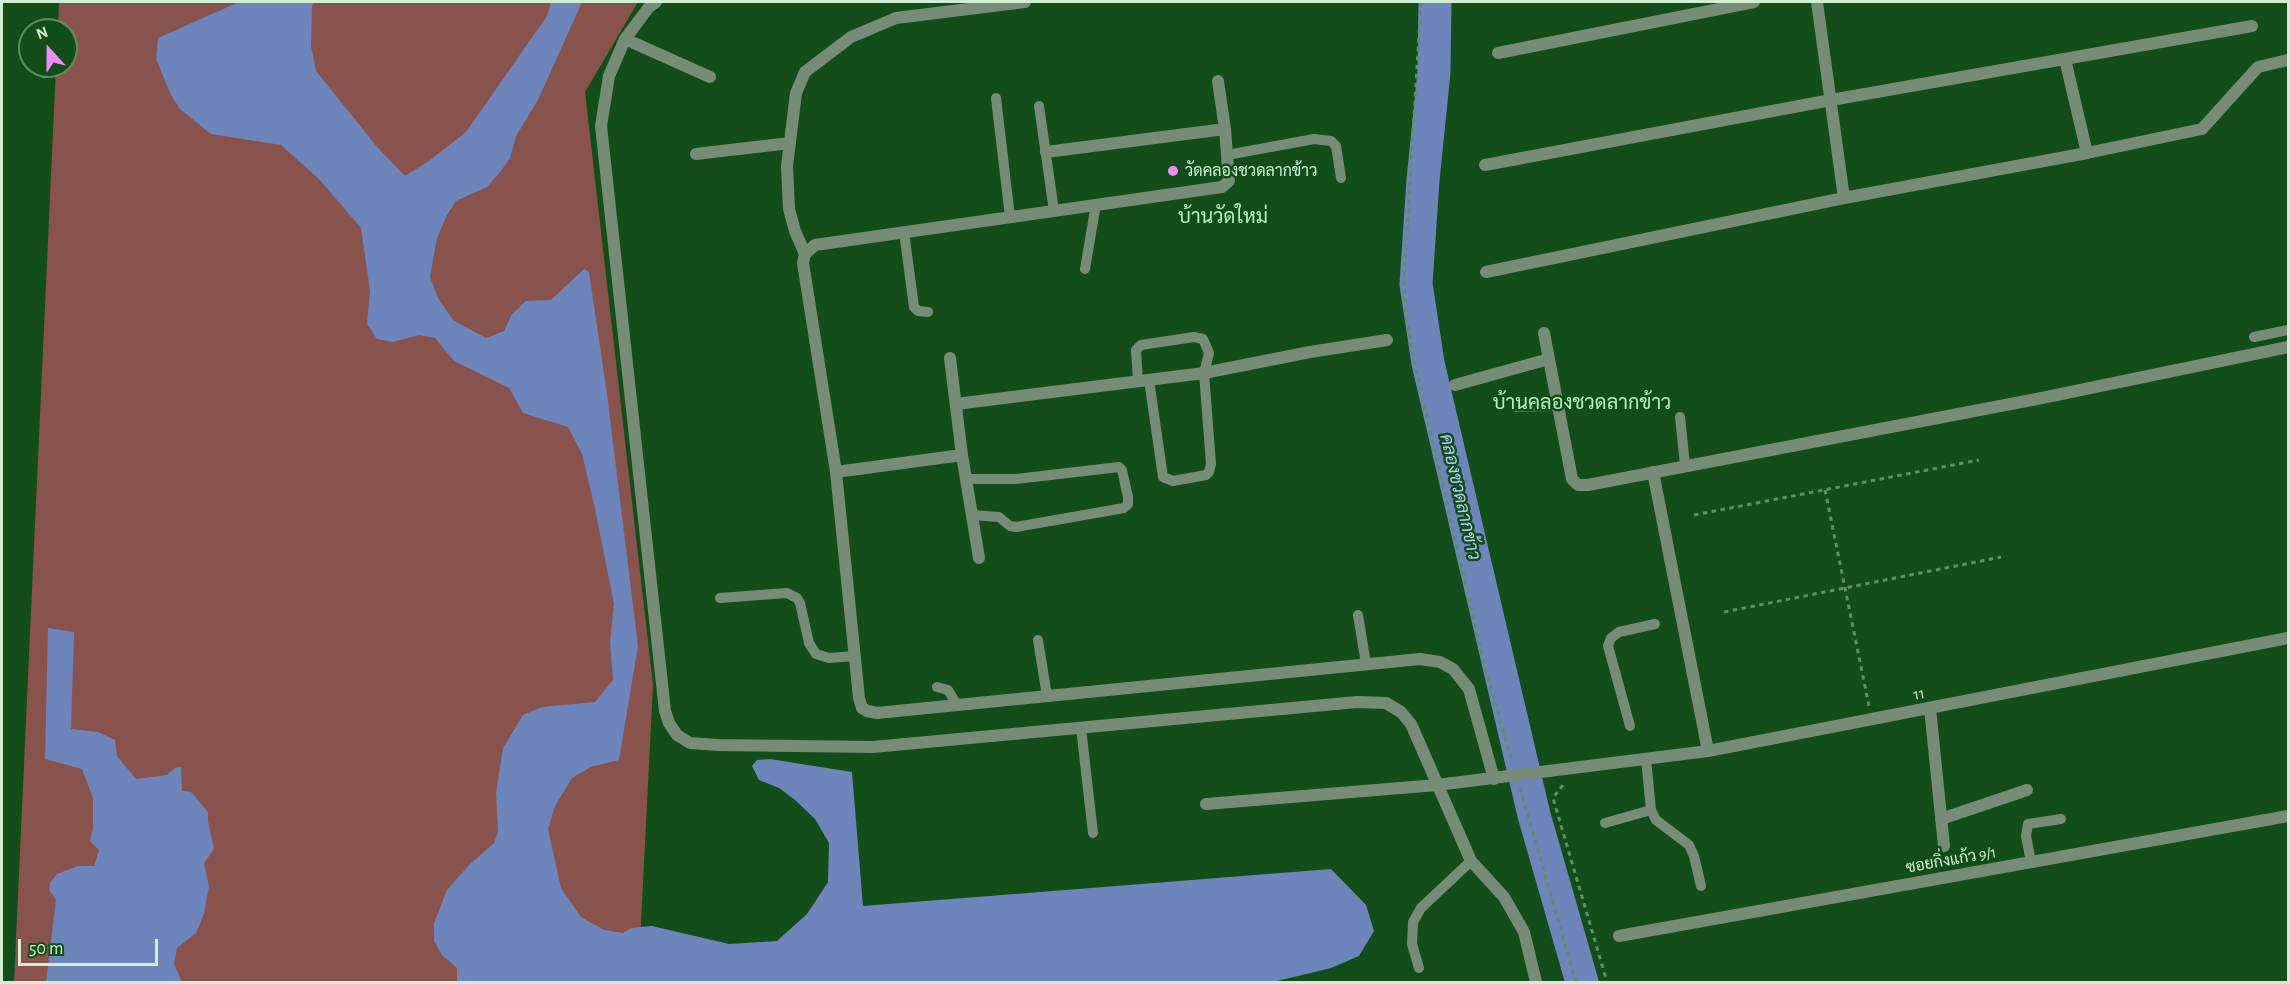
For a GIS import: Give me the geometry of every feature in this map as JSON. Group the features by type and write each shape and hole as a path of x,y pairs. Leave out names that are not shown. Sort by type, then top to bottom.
{"street":[{"path":"656,2 649,7 625,39 609,76 602,126 665,711 677,735 690,742 718,745 873,747 1357,702 1386,703 1401,712 1411,724 1471,861 1504,897 1524,932 1536,982"},
{"path":"805,254 795,231 789,208 787,166 796,93 805,72 851,37 896,18 1025,2"},
{"path":"1498,53 1754,2"},
{"path":"1817,2 1845,198"},
{"path":"1485,165 1831,100 2252,26"},
{"path":"625,39 710,77"},
{"path":"2065,59 2087,153"},
{"path":"1486,272 1845,198 2202,129 2258,67 2289,60"},
{"path":"1218,81 1229,181 1222,187 815,245 805,254 803,263 836,472 859,698 862,708 878,713 1420,659 1440,662 1454,669 1469,688 1494,778"},
{"path":"1046,152 1225,129"},
{"path":"696,154 790,143"},
{"path":"1544,333 1572,479 1578,485 2032,400 2289,347"},
{"path":"956,404 1204,373 1310,352 1387,340"},
{"path":"950,358 962,455 980,558"},
{"path":"1455,385 1549,359"},
{"path":"836,472 962,455"},
{"path":"1653,472 1708,751"},
{"name":"11","path":"1206,804 1437,785 1708,751 2289,638"},
{"path":"1930,708 1944,846"},
{"path":"1941,819 2027,790"},
{"name":"ซอยกิ่งแก้ว 9/1","path":"1619,936 2289,816"}],"lane":[{"path":"996,98 1010,217"},
{"path":"1039,106 1054,211"},
{"path":"1227,155 1314,139 1331,141 1336,146 1341,178"},
{"path":"1085,268 1096,204"},
{"path":"904,232 914,307 918,311 928,312"},
{"path":"2254,337 2289,330"},
{"path":"1194,336 1203,339 1208,346 1209,353 1204,373 1211,464 1206,475 1173,481 1163,477 1143,381 1137,350 1141,345 1194,336"},
{"path":"1515,407 1558,406"},
{"path":"1680,417 1685,465"},
{"path":"966,479 1016,479 1114,467 1122,470 1128,497 1128,504 1124,508 1016,527 1010,526 999,517 972,515"},
{"path":"720,598 787,594 797,598 809,643 816,654 829,658 855,656"},
{"path":"1358,615 1366,664"},
{"path":"1630,726 1608,646 1611,638 1619,632 1655,624"},
{"path":"1038,640 1047,696"},
{"path":"937,687 948,690 957,705"},
{"path":"1081,728 1094,833"},
{"path":"1646,759 1651,810 1656,820 1689,845 1701,886"},
{"path":"1605,823 1651,810"},
{"path":"2031,862 2026,836 2028,824 2061,819"},
{"path":"1419,968 1412,944 1413,922 1420,908 1471,861"}],"path":[{"path":"1421,2 1404,279 1405,303 1415,364 1482,659 1576,982"},
{"path":"1694,515 1979,460"},
{"path":"1825,490 1871,720"},
{"path":"1724,612 2001,557"},
{"path":"1577,767 1553,798 1607,982"}],"shaded area":[{"path":"59,2 638,2 585,92 653,685 638,982 14,982 55,78 78,78 78,18 58,18"}],"water":[{"path":"239,2 315,2 312,5 311,46 316,71 378,148 405,176 429,161 466,132 547,16 551,2 582,2 538,100 516,136 510,158 487,187 456,201 447,215 437,238 430,277 438,298 453,320 486,338 504,331 512,314 526,301 551,300 584,269 589,272 607,394 638,646 619,760 591,767 572,778 555,806 548,829 561,888 581,917 604,930 623,933 631,928 652,926 729,944 777,941 807,914 828,882 829,843 815,819 795,800 779,788 759,780 752,766 757,760 770,759 852,772 863,906 1331,869 1366,905 1374,931 1359,956 1331,968 1273,982 457,982 457,968 442,955 434,941 434,923 447,890 469,865 494,843 498,832 496,793 503,748 523,715 542,707 595,702 613,680 610,642 614,604 594,504 582,454 568,427 523,413 509,388 454,361 435,338 419,335 393,342 377,339 367,324 370,291 361,228 319,179 281,145 211,134 180,109 171,95 156,59 158,38"},
{"path":"48,628 74,632 71,729 98,732 115,740 117,756 136,779 167,775 175,768 181,767 182,791 191,792 208,812 214,849 204,863 209,886 204,914 196,933 177,948 174,964 182,982 46,982 56,900 49,890 50,883 57,874 78,866 94,866 99,850 90,841 93,829 93,798 82,769 45,759"}],"waterway":[{"name":"คลองชวดลากข้าว","path":"1435,2 1434,72 1423,180 1416,284 1428,363 1534,815 1582,982"}],"place":[{"name":"วัดคลองชวดลากข้าว","path":"1173,171"}],"district":[{"name":"บ้านวัดใหม่","path":"1223,217"},
{"name":"บ้านคลองชวดลากข้าว","path":"1582,403"}]}
